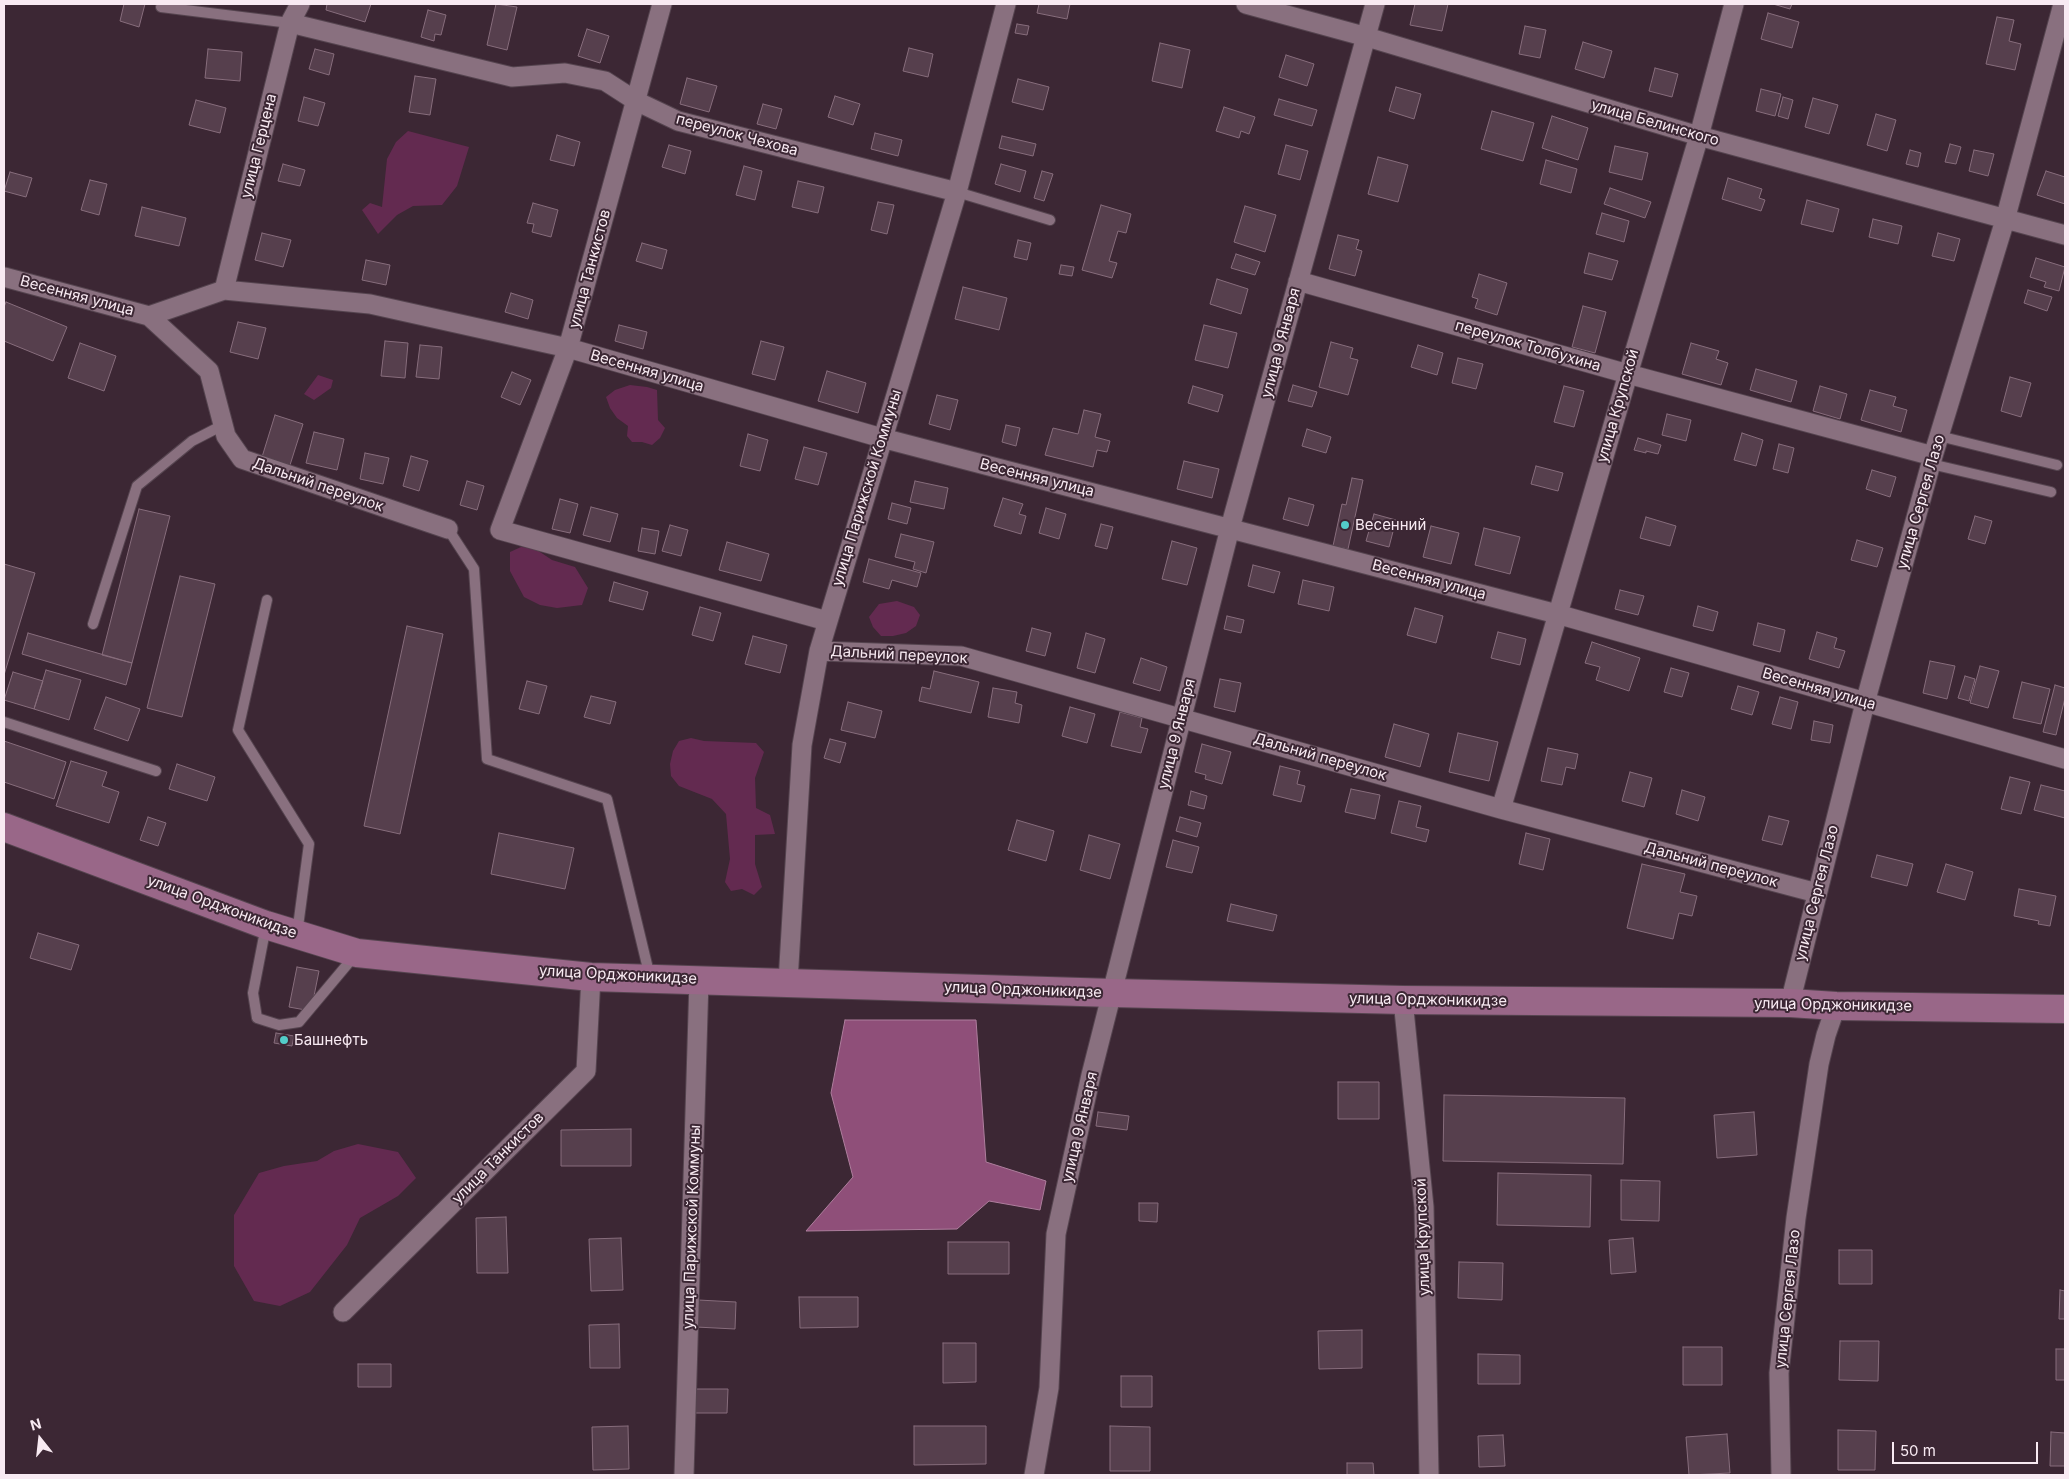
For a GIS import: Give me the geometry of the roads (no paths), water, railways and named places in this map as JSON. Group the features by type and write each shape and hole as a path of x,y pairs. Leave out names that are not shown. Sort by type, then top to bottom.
{"main road":[{"name":"улица Орджоникидзе","path":"4,827 266,925 357,953 591,977 1403,1000 2065,1009"}],"street":[{"name":"улица Герцена","path":"224,290 290,23 300,4"},
{"name":"улица Танкистов","path":"500,530 568,348 662,4"},
{"name":"улица Парижской Коммуны","path":"788,982 802,745 819,651 956,192 1006,4"},
{"name":"улица Белинского","path":"1246,4 1367,37 1699,136 2065,235"},
{"name":"улица 9 Января","path":"1034,1475 1049,1388 1056,1234 1092,1075 1230,528 1375,4"},
{"name":"улица Крупской","path":"1501,809 1699,136 1734,4"},
{"name":"улица Сергея Лазо","path":"1790,1004 1865,703 1932,460 2005,220 2063,4"},
{"name":"переулок Чехова","path":"290,23 512,77 565,73 605,81 636,101 678,122 956,192"},
{"name":"Весенняя улица","path":"4,277 149,316 224,290 370,304 568,348 882,438 1557,614 2065,759"},
{"name":"переулок Толбухина","path":"1298,281 1932,460"},
{"name":"Дальний переулок","path":"149,316 209,371 226,436 242,458 448,530"},
{"name":"Дальний переулок","path":"500,530 827,621"},
{"name":"Дальний переулок","path":"819,651 961,656 1501,809 1817,893"},
{"name":"улица Танкистов","path":"343,1312 586,1071 591,977"},
{"name":"улица Парижской Коммуны","path":"684,1475 699,980"},
{"name":"улица Крупской","path":"1403,1000 1424,1206 1429,1475"},
{"name":"улица Сергея Лазо","path":"1781,1475 1779,1373 1796,1218 1819,1064 1826,1034 1836,1006"}],"lane":[{"path":"161,7 290,23"},
{"path":"956,192 1050,220"},
{"path":"93,624 137,486 192,440 223,425"},
{"path":"1939,436 2056,465"},
{"path":"1932,460 2051,492"},
{"path":"448,530 474,569 486,759 607,798 650,978"},
{"path":"267,600 238,730 309,844 296,934"},
{"path":"4,722 156,771"},
{"path":"266,925 254,993 257,1018 264,1021 279,1025 299,1022 357,953"}],"place":[{"name":"Весенний","path":"1345,525"},
{"name":"Башнефть","path":"284,1040"}]}
